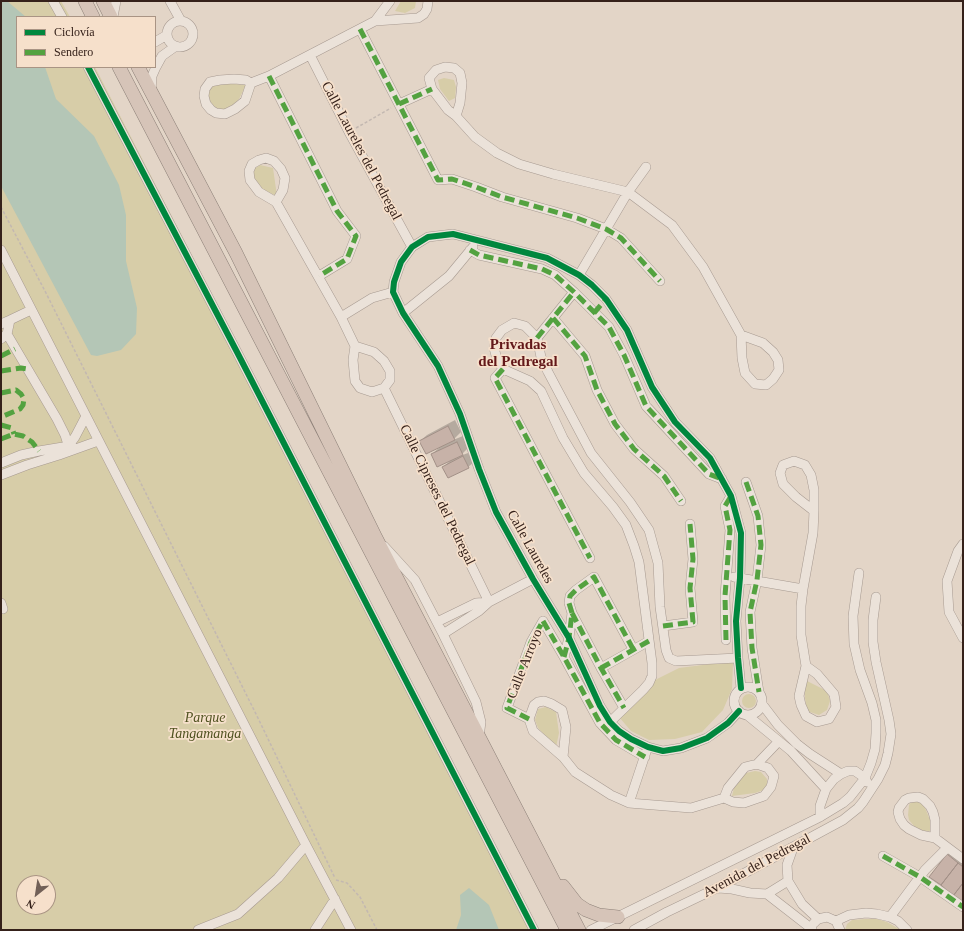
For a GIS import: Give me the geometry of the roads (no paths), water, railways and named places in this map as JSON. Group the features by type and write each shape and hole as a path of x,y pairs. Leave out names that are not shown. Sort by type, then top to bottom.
{"highway":[{"path":"85,1 92,16"},
{"path":"103,1 111,16"},
{"path":"120,68 567,930"},
{"path":"139,68 236,253 375,536 579,930"},
{"path":"542,858 577,904 592,913 618,917"}],"street":[{"path":"53,1 61,16"},
{"path":"112,16 116,1"},
{"path":"170,1 181,21 188,24 192,30 193,37 190,43 183,47 176,46 170,42 167,35 169,28 174,23 181,21"},
{"path":"375,21 390,1"},
{"path":"251,83 246,80 220,80 210,82 204,96 206,104 216,113 225,114 230,112 245,100 251,83 269,76 375,21 418,18 424,14 427,9 428,1"},
{"path":"360,29 438,180 452,179 502,197 577,218 606,229 621,238 660,282"},
{"path":"156,41 167,35"},
{"path":"156,67 162,56 176,46"},
{"name":"Calle Laureles del Pedregal","path":"310,55 349,132 412,247"},
{"path":"456,116 460,103 462,83 460,73 454,68 445,67 436,70 429,78 432,89 448,110 456,116 475,137 497,153 519,164 553,174 628,192 672,226 703,267 741,335 742,358 745,373 755,384 766,385 773,380 779,370 778,360 773,352 762,343 741,335"},
{"path":"89,68 237,352 534,930"},
{"path":"151,92 152,76 156,68"},
{"path":"269,76 337,211 356,236 347,259 319,276"},
{"path":"399,104 432,89"},
{"path":"276,202 283,190 285,178 281,169 274,161 266,158 259,160 252,164 249,171 250,180 259,192 276,202 341,317 355,346 353,360 355,381 360,388 372,392 384,388 390,380 390,370 384,361 374,352 355,346"},
{"path":"579,275 628,192 646,167"},
{"path":"341,317 372,298 393,292 394,282 402,262 412,247 428,237 453,234 547,258 579,275 592,285 606,299 627,330 652,387 675,422 710,458 731,496 740,533 740,578 736,621 738,658 742,688"},
{"path":"403,313 449,276 478,241"},
{"path":"1,250 351,930"},
{"path":"470,250 480,255 542,270 555,275 574,292 609,327 624,355 646,406 664,428 698,464 709,474 722,479"},
{"path":"542,270 547,258"},
{"name":"Calle Laureles","path":"393,292 403,313 438,366 460,414 478,469 496,512 533,579 569,638 600,706 610,722 619,731 648,747 663,750 681,748 707,738 743,713"},
{"path":"538,338 574,292"},
{"path":"594,313 606,299"},
{"path":"1,324 31,310"},
{"path":"553,318 585,356 597,390 615,424 634,449 664,476 681,501"},
{"path":"10,320 4,336 57,419 69,447"},
{"path":"600,723 610,722 643,690 649,683 652,676 652,663 639,562 626,525 584,473 563,438 541,390 530,381 504,369 497,359 494,348 496,338 502,330 514,323 525,326 538,338 541,357 591,453 630,502 649,530 658,563 663,626 666,650 669,658 676,662 738,658"},
{"path":"624,355 635,348"},
{"path":"504,369 495,378 590,558"},
{"path":"640,394 652,387"},
{"name":"Calle Cipreses del Pedregal","path":"384,388 489,602"},
{"path":"1,475 69,447 86,416"},
{"path":"664,428 675,422"},
{"path":"1,463 33,452 80,447 98,441"},
{"path":"698,464 710,458"},
{"path":"806,666 821,677 834,694 836,707 829,719 817,722 806,716 799,696 806,666 801,635 801,606 813,533 814,511 814,490 811,475 806,465 794,461 783,465 780,472 783,484 796,497 814,511"},
{"path":"743,713 754,714 759,710 762,704 762,697 759,692 752,648 750,612 757,580 761,545 758,516 746,482"},
{"path":"726,640 725,596 730,530 725,506 731,496"},
{"path":"663,626 693,622 690,588 694,559 690,524"},
{"path":"730,530 740,533"},
{"path":"375,536 415,580 437,622 476,702 481,722 479,739"},
{"path":"963,544 958,551 947,580 949,612 963,638"},
{"name":"Avenida del Pedregal","path":"591,930 820,817 850,797 865,778 875,749 876,720 872,703 860,670 854,644 853,616 859,573"},
{"path":"727,576 803,589"},
{"path":"624,708 572,613 569,603 570,596 594,578 633,649"},
{"path":"443,634 479,611 489,602 533,579"},
{"name":"Avenida del Pedregal","path":"634,930 793,848 849,815 858,808 871,791 884,765 888,753 891,734 873,642 873,620 876,597"},
{"path":"437,622 476,603 489,602"},
{"path":"737,609 750,612"},
{"path":"572,613 569,638 564,657 600,723 616,740 645,757"},
{"name":"Calle Arroyo","path":"529,719 507,708 531,642 542,621 564,657"},
{"path":"726,621 736,621"},
{"path":"601,668 649,641"},
{"path":"759,692 754,688 742,688 736,693 734,699 735,706 779,741 826,789"},
{"path":"563,757 566,727 562,710 544,701 534,705 529,719 532,731 563,757 575,772 611,796 629,803 691,808 724,798 733,802 744,803 764,796 772,787 774,776 768,768 757,764"},
{"path":"762,704 778,725 797,744 841,774 848,771 855,771 865,778 871,791"},
{"path":"724,798 728,788 746,767 757,764 779,741"},
{"path":"791,752 797,744"},
{"path":"629,803 648,747"},
{"name":"Avenida del Pedregal","path":"820,817 820,806 826,789 834,779 841,774"},
{"path":"935,838 935,820 930,806 923,799 918,797 905,800 898,812 900,820 904,826 921,834 935,838 963,859"},
{"path":"198,930 238,914 278,878 306,845"},
{"path":"793,848 787,865 788,881 802,904 818,919"},
{"path":"890,917 932,862 948,848"},
{"path":"883,856 920,877 963,907"},
{"path":"717,888 767,894 788,881"},
{"path":"767,894 812,930 814,923 818,919 828,917 838,926 849,915 866,913 890,917 907,930"},
{"path":"659,896 667,912"},
{"path":"315,930 335,899"},
{"path":"792,914 802,904"}],"district":[{"name":"Privadas del Pedregal","path":"518,354"}],"park label":[{"name":"Parque Tangamanga","path":"205,726"}]}
